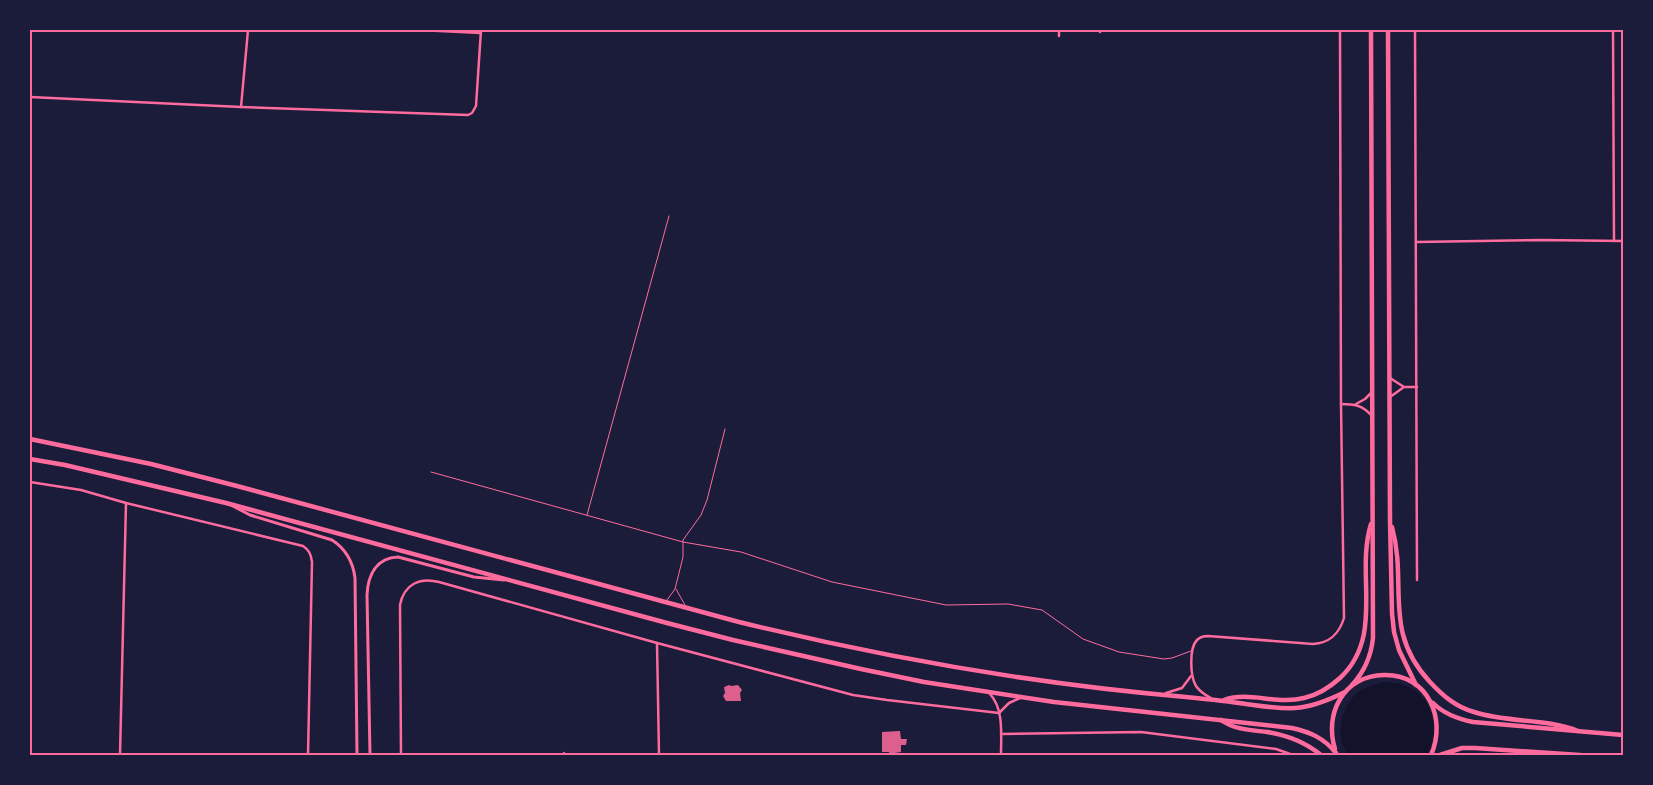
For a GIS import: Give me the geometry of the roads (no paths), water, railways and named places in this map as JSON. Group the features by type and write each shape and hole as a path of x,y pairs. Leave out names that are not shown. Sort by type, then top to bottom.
{"main road":[{"path":"1337,754 1331,737 1331,721 1336,706 1345,692 1365,669 1372,649 1371,30"},
{"path":"1388,30 1392,613 1394,632 1402,659 1416,685 1437,707 1448,715 1460,719 1623,734"},
{"path":"31,439 150,464 237,486 664,602 806,638 927,663 1001,675 1158,695 1222,700 1282,709 1322,703 1345,692"},
{"path":"30,459 74,467 226,503 750,644 879,673 989,692 1104,708 1304,731 1327,742 1337,754"},
{"path":"1222,700 1245,697 1281,700 1304,698 1326,689 1344,674 1358,655 1365,633 1366,550 1372,520"},
{"path":"1390,520 1396,552 1398,611 1401,629 1411,655 1427,679 1449,700 1474,712 1488,716 1557,724 1578,731"},
{"path":"1352,685 1367,677 1384,675 1401,677 1416,685"},
{"path":"1428,698 1436,714 1438,732 1436,744 1430,755"},
{"path":"1220,720 1234,727 1292,738 1321,755"},
{"path":"1440,755 1462,748 1580,755"}],"street":[{"path":"241,107 248,30"},
{"path":"30,97 468,115 475,110 476,106 481,31 419,30"},
{"path":"1059,30 1059,36"},
{"path":"1215,700 1198,688 1191,675 1192,650 1197,640 1208,636 1322,644 1337,634 1344,618 1341,404 1340,30"},
{"path":"1415,30 1417,580"},
{"path":"1613,30 1614,242"},
{"path":"1416,242 1623,241"},
{"path":"1389,376 1404,387"},
{"path":"1390,397 1404,387 1417,387"},
{"path":"1356,404 1365,399 1372,391"},
{"path":"1341,404 1356,404 1366,409 1372,417"},
{"path":"30,482 81,490 126,503 296,544 308,550 312,562 308,755"},
{"path":"120,755 126,503"},
{"path":"226,503 250,515 332,540 348,556 355,578 358,755"},
{"path":"370,755 367,595 368,580 375,568 387,559 398,557 482,579 512,580"},
{"path":"401,755 400,604 403,593 415,582 423,580 439,582 853,695 999,713 1010,703 1022,697"},
{"path":"658,643 659,755"},
{"path":"1158,695 1182,688 1191,675"},
{"path":"989,692 996,702 999,713 1001,755"},
{"path":"1001,734 1141,732 1276,749 1293,755"}],"lane":[{"path":"587,516 669,216"},
{"path":"664,602 675,589 683,557 683,542 705,508 725,429"},
{"path":"431,472 683,542 742,552 832,582 946,604 1000,604 1042,610 1083,639 1118,652 1164,659 1192,650"},
{"path":"675,589 687,608"}]}
